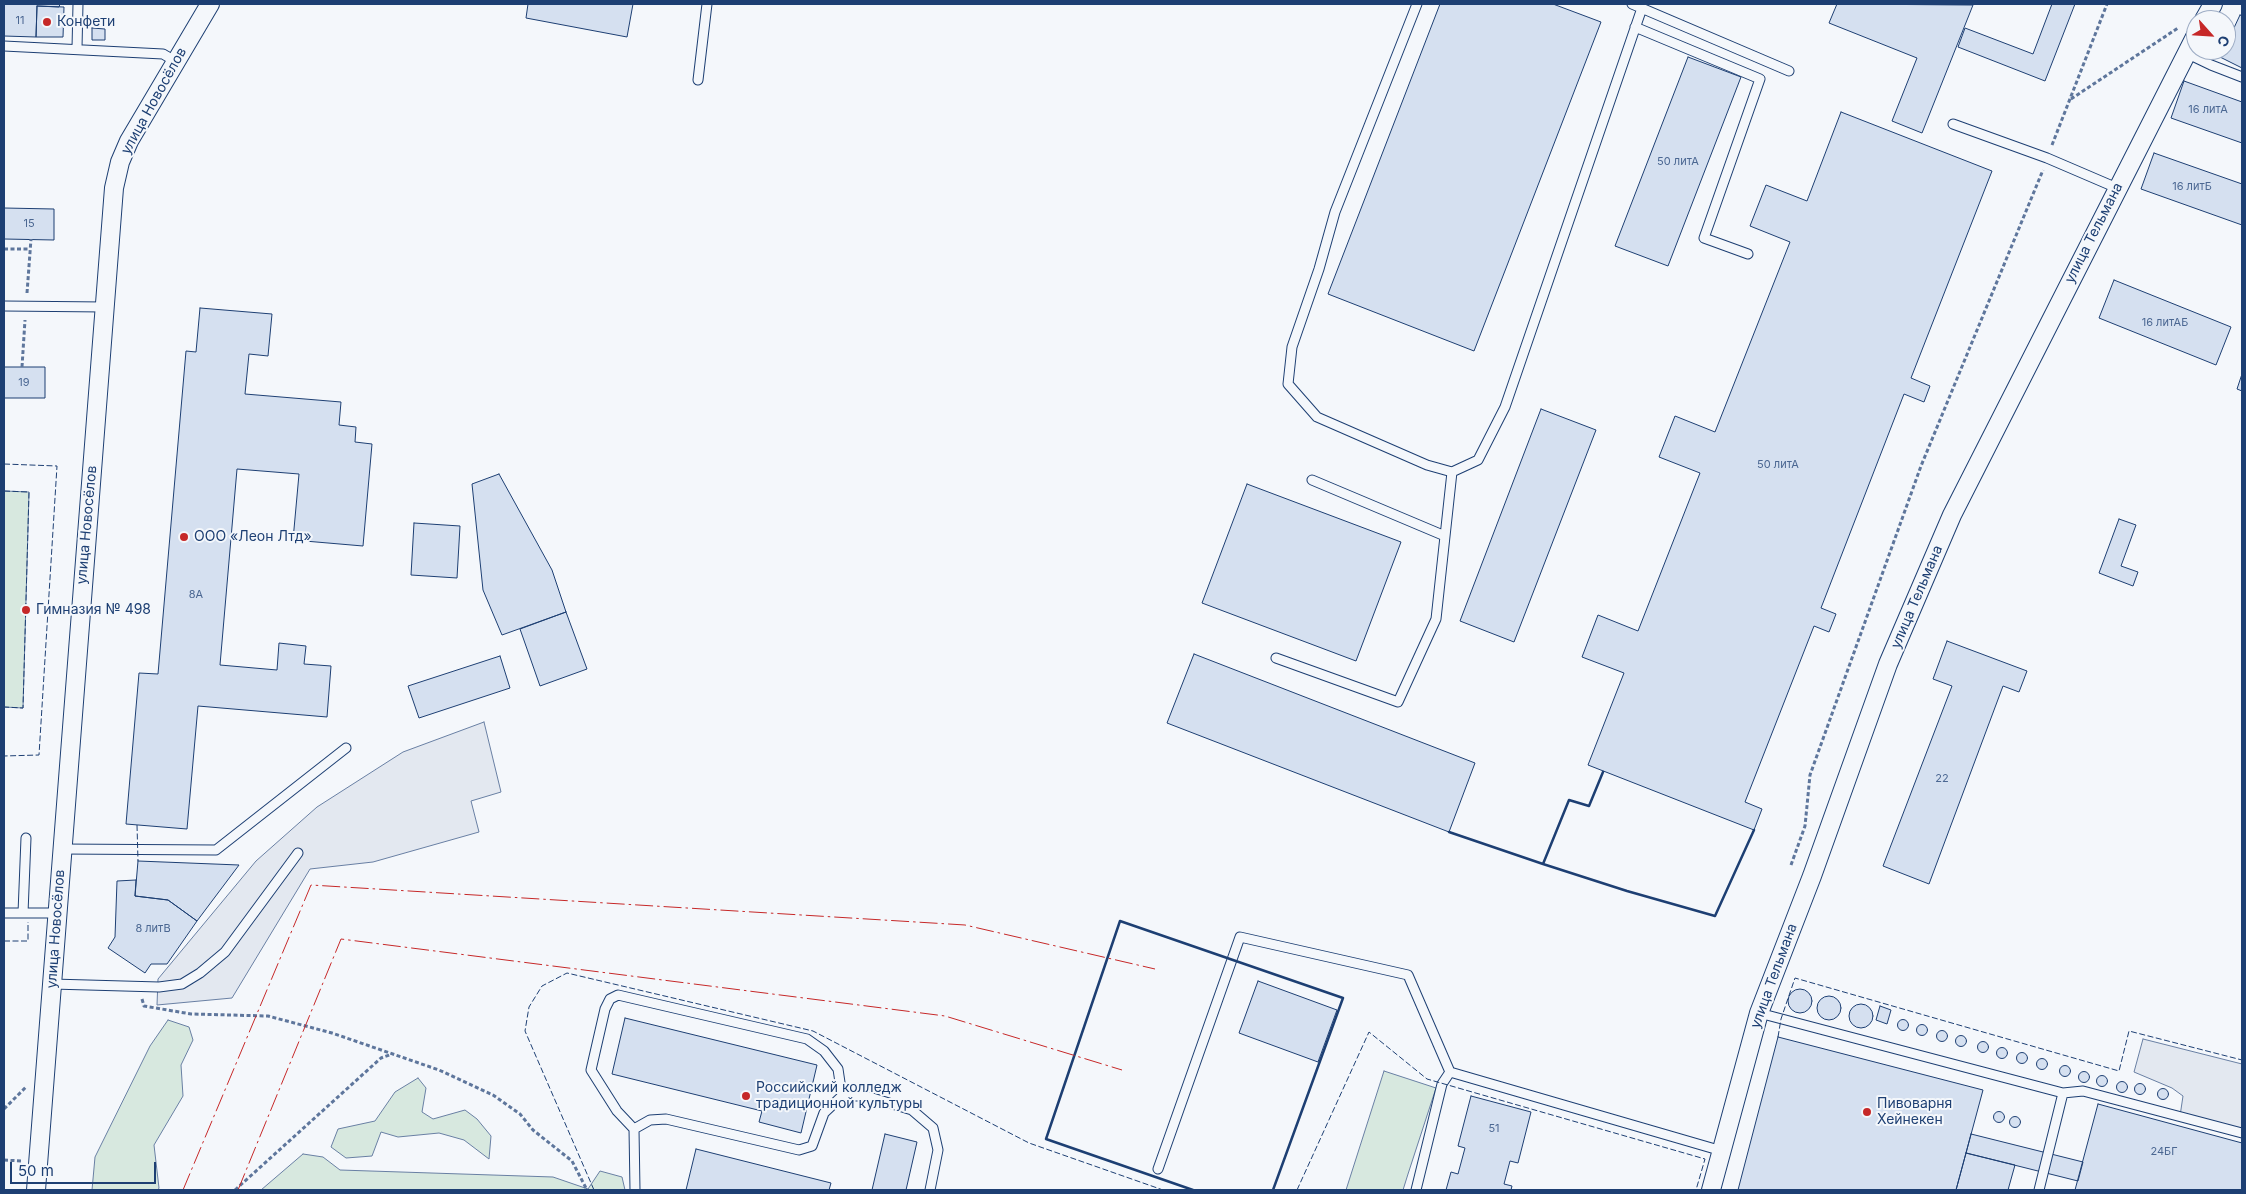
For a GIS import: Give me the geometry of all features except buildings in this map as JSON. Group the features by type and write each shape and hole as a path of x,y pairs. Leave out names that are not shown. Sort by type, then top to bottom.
{"street":[{"name":"улица Новосёлов","path":"36,1190 61,849 114,188 120,162 129,141 210,4"},
{"name":"улица Тельмана","path":"1711,1190 1759,1013 1812,876 1888,664 1948,524 2186,53"}],"lane":[{"path":"77,48 78,4"},
{"path":"698,80 707,4"},
{"path":"1417,4 1335,212 1319,269 1292,347 1288,384 1317,417 1427,465 1452,472 1478,460 1505,407 1642,8"},
{"path":"1632,4 1789,71"},
{"path":"1635,27 1760,79 1704,238 1748,254"},
{"path":"4,46 77,48 163,54 175,61"},
{"path":"2199,60 2242,77"},
{"path":"1953,124 2047,158 2117,188"},
{"path":"4,306 104,307"},
{"path":"1276,658 1398,702 1436,619 1452,472"},
{"path":"1312,480 1445,536"},
{"path":"61,849 216,850 346,748"},
{"path":"23,913 26,838"},
{"path":"52,984 159,987 182,984 200,973 225,952 298,853"},
{"path":"4,913 57,913"},
{"path":"1158,1169 1240,938 1408,975 1450,1072"},
{"path":"635,1190 634,1129 617,1111 591,1070 604,1009 610,999 618,995 807,1039 824,1051 838,1069 842,1096"},
{"path":"1759,1013 2063,1093 2083,1091 2242,1133"},
{"path":"1450,1072 1722,1151"},
{"path":"1416,1190 1442,1084 1450,1072"},
{"path":"2039,1190 2063,1093"},
{"path":"634,1129 650,1120 666,1119 799,1150 812,1146 824,1113 842,1096 866,1096 912,1110 933,1128 938,1150 930,1190"}],"path":[{"path":"1791,865 1805,826 1810,775 1921,466 2047,158 2107,4"},
{"path":"2070,99 2186,31"},
{"path":"22,367 30,239"},
{"path":"4,249 30,249"},
{"path":"139,986 144,1006 191,1014 268,1016 332,1033 439,1070 493,1096 520,1114 533,1130 572,1161 587,1190"},
{"path":"235,1190 381,1058 393,1053"},
{"path":"4,1109 26,1087"},
{"path":"4,1160 21,1161"}],"shaded area":[{"path":"4,491 29,492 23,708 4,707"},
{"path":"484,722 501,792 471,801 479,832 373,862 310,869 232,998 157,1005 158,979 256,861 317,807 403,752"},
{"path":"168,1020 189,1027 193,1040 181,1065 183,1096 154,1145 159,1188 158,1190 92,1190 95,1157 150,1046"},
{"path":"2143,1039 2242,1064 2242,1133 2180,1116 2183,1096 2172,1088 2134,1072"},
{"path":"1384,1071 1436,1088 1403,1190 1346,1190"},
{"path":"418,1078 426,1088 422,1112 433,1119 465,1110 477,1119 491,1136 489,1159 464,1140 439,1133 398,1137 381,1132 372,1156 346,1158 331,1147 338,1129 375,1121 395,1092"},
{"path":"303,1154 323,1157 340,1170 553,1177 588,1189 600,1171 622,1177 625,1190 261,1190"}],"fence":[{"path":"4,464 57,466 39,755 4,756"},
{"path":"4,491 29,492 23,708 4,707"},
{"path":"137,825 138,861"},
{"path":"4,941 28,941 28,922"},
{"path":"594,1190 525,1031 529,1007 542,986 567,973 813,1031 1029,1143 1163,1190"},
{"path":"1778,1037 1781,1019 1795,978 2119,1071 2129,1031 2242,1060"},
{"path":"1297,1190 1369,1032 1427,1079 1705,1159 1696,1190"}],"wall":[{"path":"1449,832 1543,864 1569,800 1589,806 1603,772"},
{"path":"1543,864 1627,891 1715,916 1754,830"},
{"path":"1193,1190 1046,1139 1120,921 1343,998 1273,1190"}],"power":[{"path":"183,1190 311,885 965,925 1155,969"},
{"path":"238,1190 341,939 945,1016 1122,1070"}],"place":[{"name":"Конфети","path":"47,22"},
{"name":"ООО «Леон Лтд»","path":"184,537"},
{"name":"Гимназия № 498","path":"26,610"},
{"name":"Российский колледж традиционной культуры","path":"746,1096"},
{"name":"Пивоварня Хейнекен","path":"1867,1112"}]}
